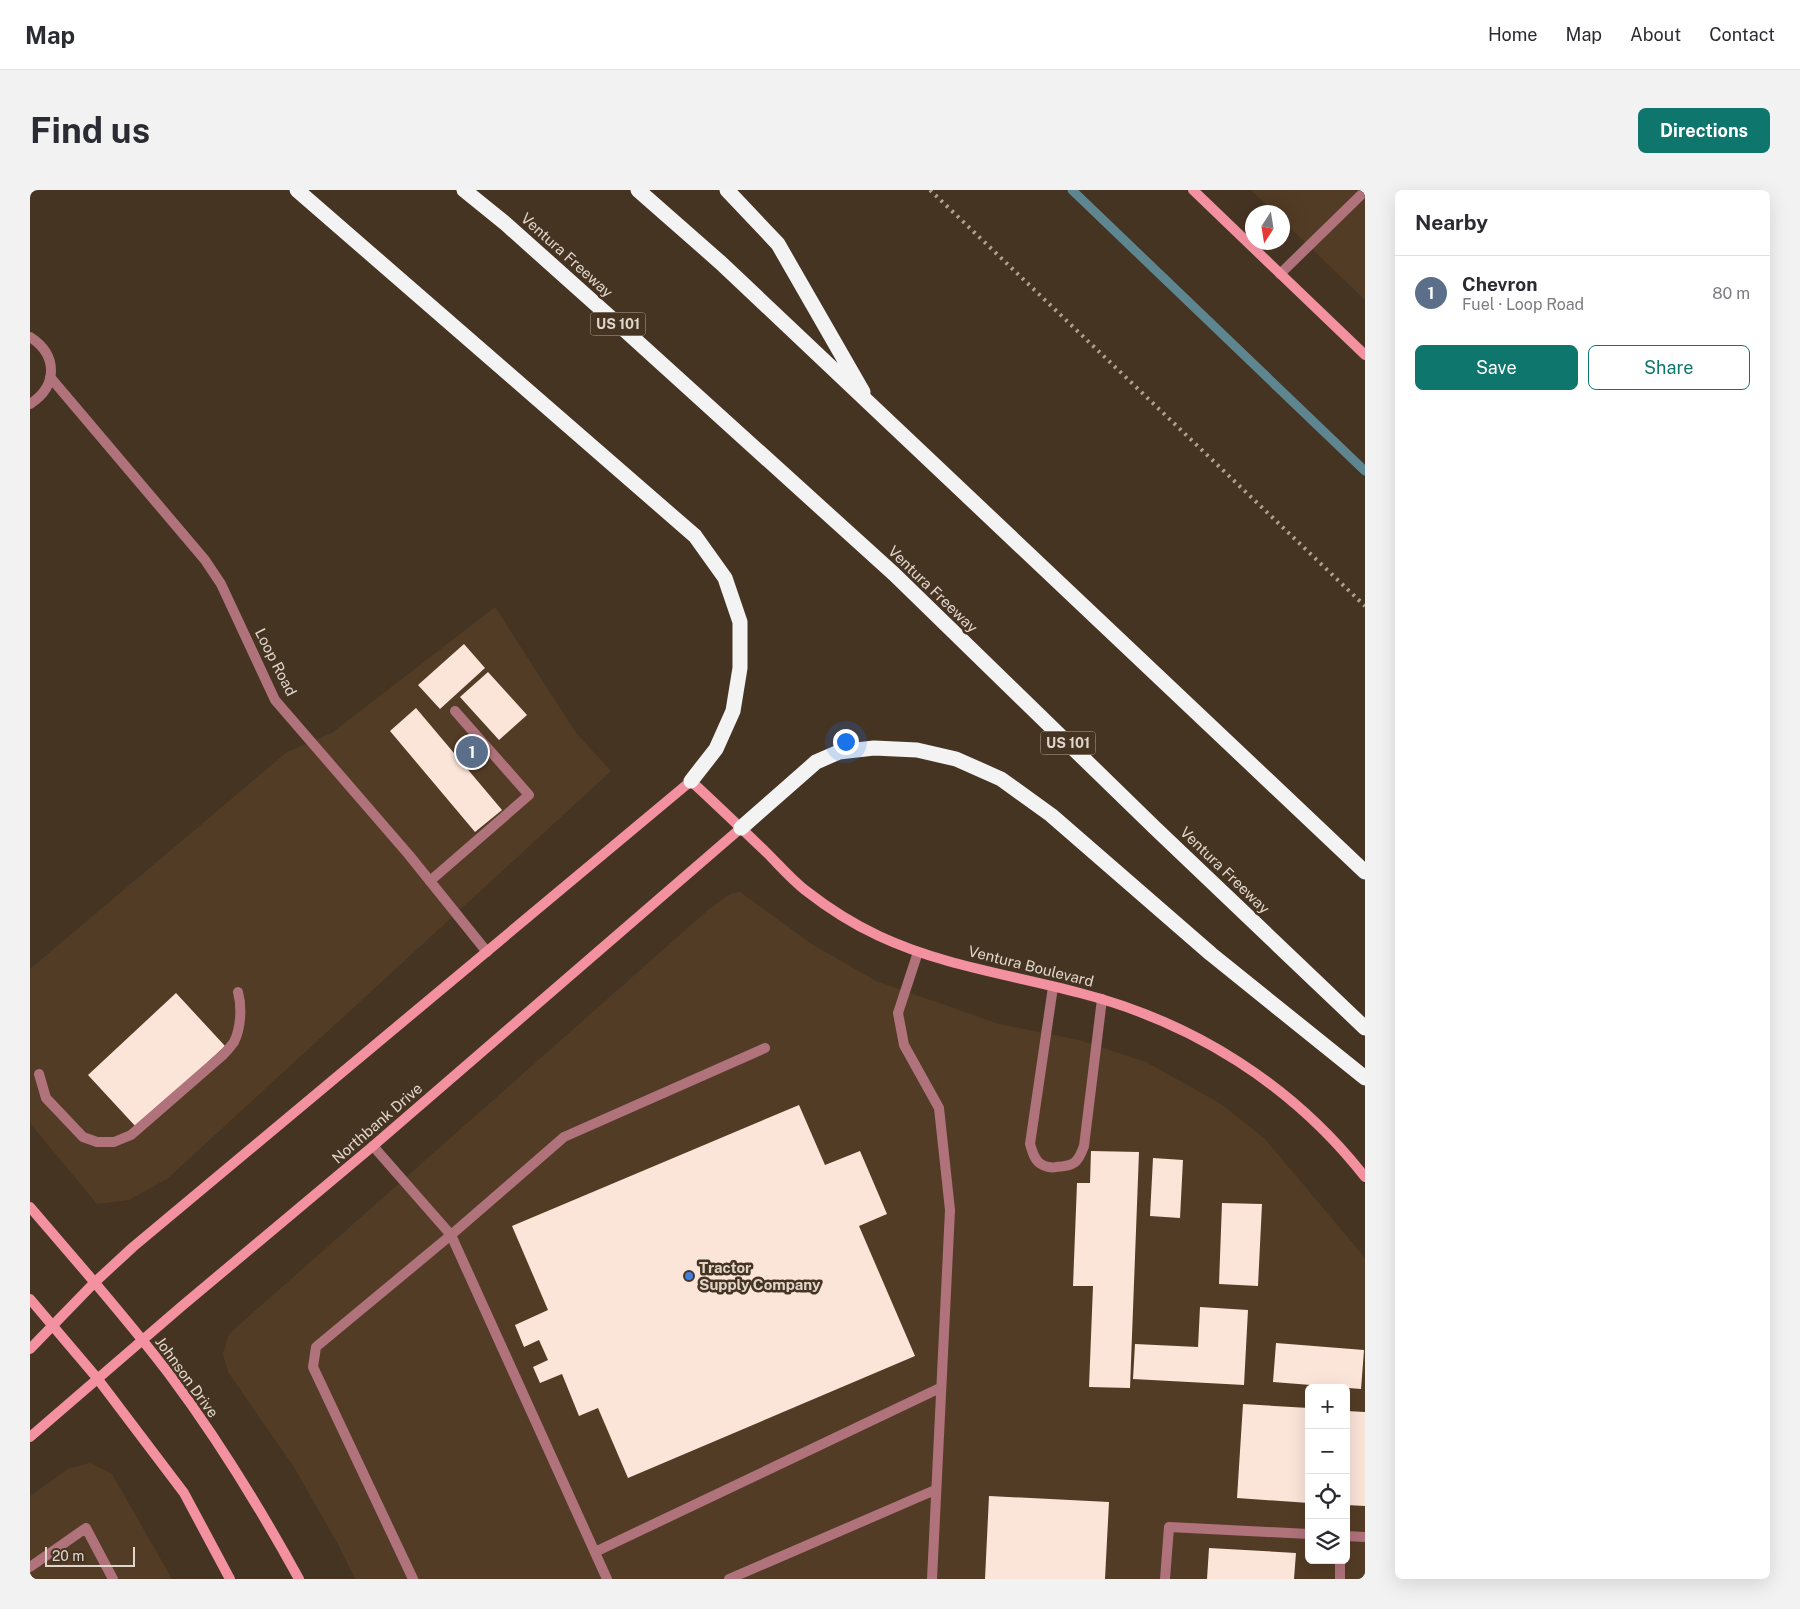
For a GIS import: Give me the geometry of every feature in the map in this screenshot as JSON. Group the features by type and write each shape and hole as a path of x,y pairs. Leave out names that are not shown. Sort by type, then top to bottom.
{"highway":[{"path":"297,190 695,536 725,578 740,622 740,668 733,711 716,749 691,781"},
{"name":"Ventura Freeway","path":"464,190 506,224 894,574 1155,828 1365,1028"},
{"path":"638,190 721,263 1365,872"},
{"path":"728,190 778,244 872,407"},
{"path":"741,828 816,762 839,752 874,748 917,750 956,759 1001,779 1052,815 1211,954 1365,1078"}],"main road":[{"path":"1193,190 1365,355"},
{"name":"Ventura Boulevard","path":"691,781 803,889 840,914 879,936 918,952 945,961 1102,999 1166,1022 1210,1044 1245,1065 1305,1112 1332,1139 1365,1177"},
{"path":"30,1349 94,1283 139,1241 691,781"},
{"name":"Northbank Drive","path":"30,1437 97,1378 374,1146 741,828"},
{"name":"Johnson Drive","path":"30,1207 143,1340 170,1376 238,1475 273,1531 299,1579"},
{"path":"30,1299 97,1378 184,1493 230,1579"}],"street":[{"path":"1280,274 1365,190"},
{"path":"30,337 39,342 51,364 47,389 30,404"},
{"name":"Loop Road","path":"50,377 210,568 221,584 275,700 409,855 487,952"},
{"path":"430,881 529,796 454,711"},
{"path":"918,952 898,1013 904,1044 939,1108 950,1210 932,1579"},
{"path":"1053,986 1030,1144 1034,1156 1040,1164 1051,1168 1070,1166 1080,1158 1084,1146 1102,999"},
{"path":"39,1074 46,1098 83,1137 97,1142 114,1142 131,1135 223,1055 234,1042 238,1029 240,1009 238,992"},
{"path":"413,1579 313,1367 316,1348 564,1137 765,1048"},
{"path":"374,1146 451,1235 607,1579"},
{"path":"595,1552 940,1388"},
{"path":"729,1579 935,1490"},
{"path":"1166,1579 1169,1527 1305,1534"},
{"path":"30,1567 86,1528 113,1579"},
{"path":"1350,1536 1365,1537"},
{"path":"1340,1564 1340,1579"}],"shaded area":[{"path":"1251,190 1365,190 1365,300 1290,228 1290,205 1267,205"},
{"path":"495,607 576,733 611,771 167,1179 129,1200 97,1204 30,1123 30,969 287,752 332,733"},
{"path":"740,892 813,945 876,981 999,1024 1079,1040 1146,1062 1221,1104 1265,1139 1365,1258 1365,1579 355,1579 340,1548 294,1467 228,1372 223,1354 229,1334 708,910 730,894"},
{"path":"90,1463 112,1474 172,1579 30,1579 30,1496 68,1469"}],"building":[{"path":"464,644 485,668 440,709 418,685"},
{"path":"488,672 527,715 499,740 460,697"},
{"path":"416,708 502,810 475,832 390,731"},
{"path":"176,993 225,1046 137,1128 88,1075"},
{"path":"799,1105 825,1165 860,1151 887,1214 859,1226 915,1356 628,1478 598,1408 579,1416 562,1374 540,1383 533,1367 548,1360 539,1340 524,1347 515,1325 548,1310 512,1226"},
{"path":"1091,1151 1139,1152 1130,1388 1089,1387 1093,1286 1073,1286 1077,1183 1090,1183"},
{"path":"1153,1158 1183,1160 1180,1218 1150,1216"},
{"path":"1222,1203 1262,1204 1258,1286 1219,1284"},
{"path":"1200,1307 1248,1310 1244,1385 1133,1379 1135,1344 1198,1347"},
{"path":"1276,1343 1364,1350 1361,1389 1350,1388 1350,1384 1305,1385 1273,1382"},
{"path":"1243,1404 1305,1408 1305,1503 1237,1498"},
{"path":"1350,1411 1365,1412 1365,1506 1350,1505"},
{"path":"989,1496 1109,1502 1105,1579 985,1579"},
{"path":"1209,1548 1296,1553 1294,1579 1207,1579"}],"waterway":[{"path":"1072,190 1365,471"}],"railway":[{"path":"930,190 1365,606"}],"place":[{"name":"Chevron","path":"472,752"},
{"name":"Tractor Supply Company","path":"689,1276"}]}
